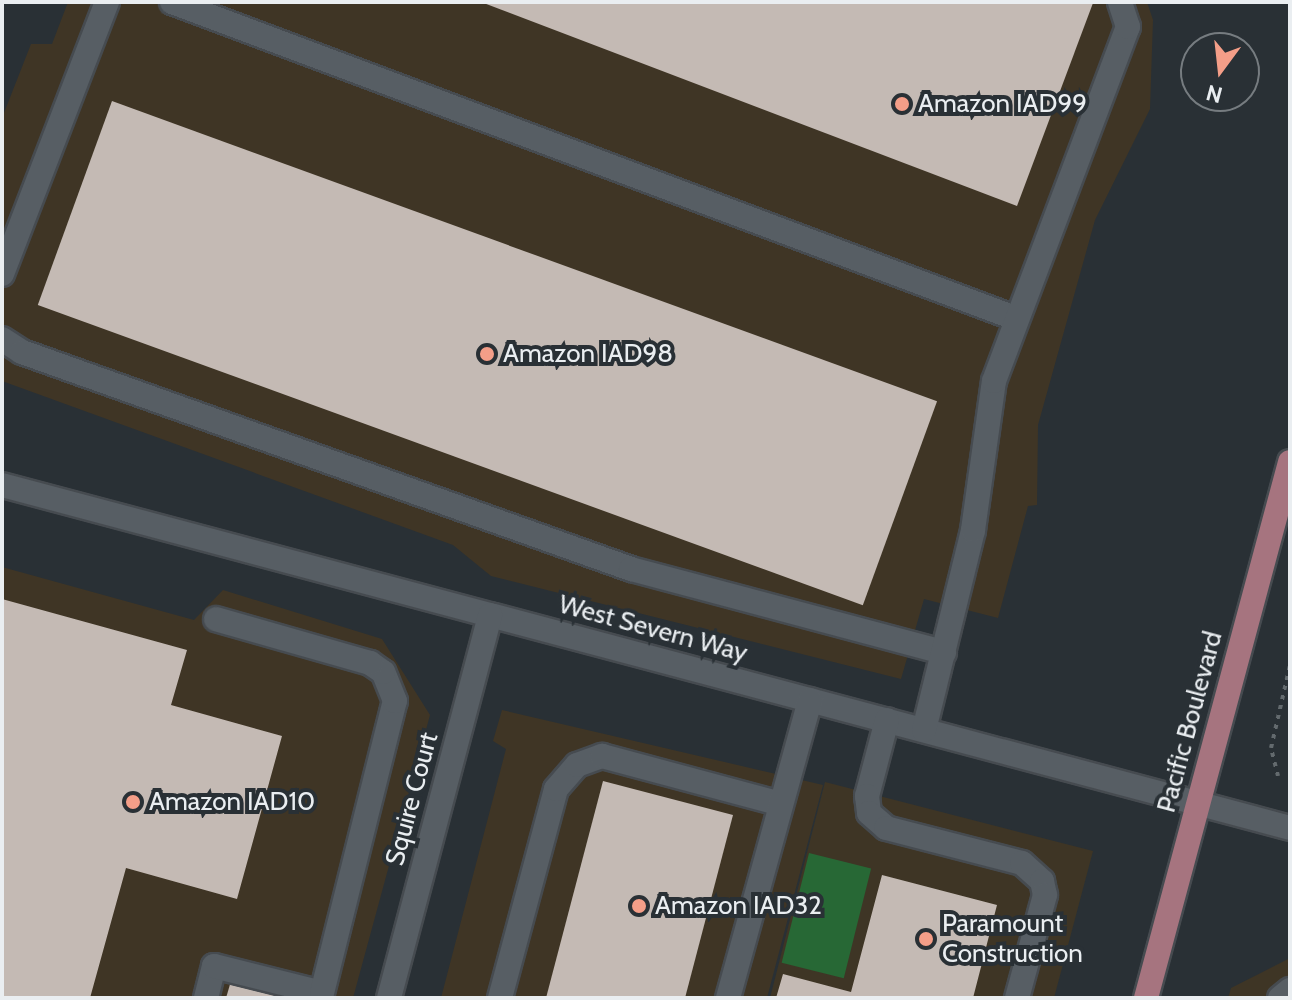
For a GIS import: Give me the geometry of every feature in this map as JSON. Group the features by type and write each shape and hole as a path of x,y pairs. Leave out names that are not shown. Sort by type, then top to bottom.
{"main road":[{"name":"Pacific Boulevard","path":"1146,998 1290,462"}],"street":[{"path":"2,274 107,2"},
{"path":"172,2 1015,318"},
{"path":"924,730 973,530 994,381 1015,318 1128,27 1120,2"},
{"path":"2,339 22,352 631,569 944,652"},
{"name":"West Severn Way","path":"2,485 1290,828"},
{"name":"Squire Court","path":"389,998 490,615"},
{"path":"206,998 214,966 322,993 395,701 383,672 370,663 216,619"},
{"path":"728,998 810,700"},
{"path":"887,720 867,796 869,813 886,828 1022,863 1042,881 1045,895 1017,998"},
{"path":"500,998 556,789 577,765 602,756 781,804"},
{"path":"1280,998 1290,990"}],"path":[{"path":"1278,776 1271,748 1290,665"}],"shaded area":[{"path":"68,2 1147,2 1153,20 1150,109 1095,220 1038,425 1037,505 1028,506 998,618 924,599 901,679 491,576 453,545 2,381 2,118 31,44 52,44"},
{"path":"2,567 194,620 223,590 382,639 430,715 353,998 2,998"},
{"path":"502,710 823,785 767,998 441,998 506,749 493,741"},
{"path":"825,782 1093,851 1054,998 770,998"},
{"path":"1290,958 1290,998 1228,998 1231,988"}],"green space":[{"path":"809,853 871,868 844,978 782,963"}],"building":[{"name":"Amazon IAD99","path":"481,2 1092,2 1093,3 1017,206"},
{"name":"Amazon IAD98","path":"112,101 937,401 863,605 38,305"},
{"name":"Amazon IAD10","path":"2,599 187,650 171,705 282,736 237,899 126,868 90,998 2,998"},
{"name":"Amazon IAD32","path":"603,781 733,815 685,998 546,998"},
{"name":"Paramount Construction","path":"882,875 997,905 973,998 776,998 783,974 851,992"},
{"path":"231,981 288,997 288,998 226,998"}],"place":[{"name":"Amazon IAD99","path":"902,104"},
{"name":"Amazon IAD98","path":"487,354"},
{"name":"Amazon IAD10","path":"133,802"},
{"name":"Amazon IAD32","path":"639,906"},
{"name":"Paramount Construction","path":"926,939"}]}
